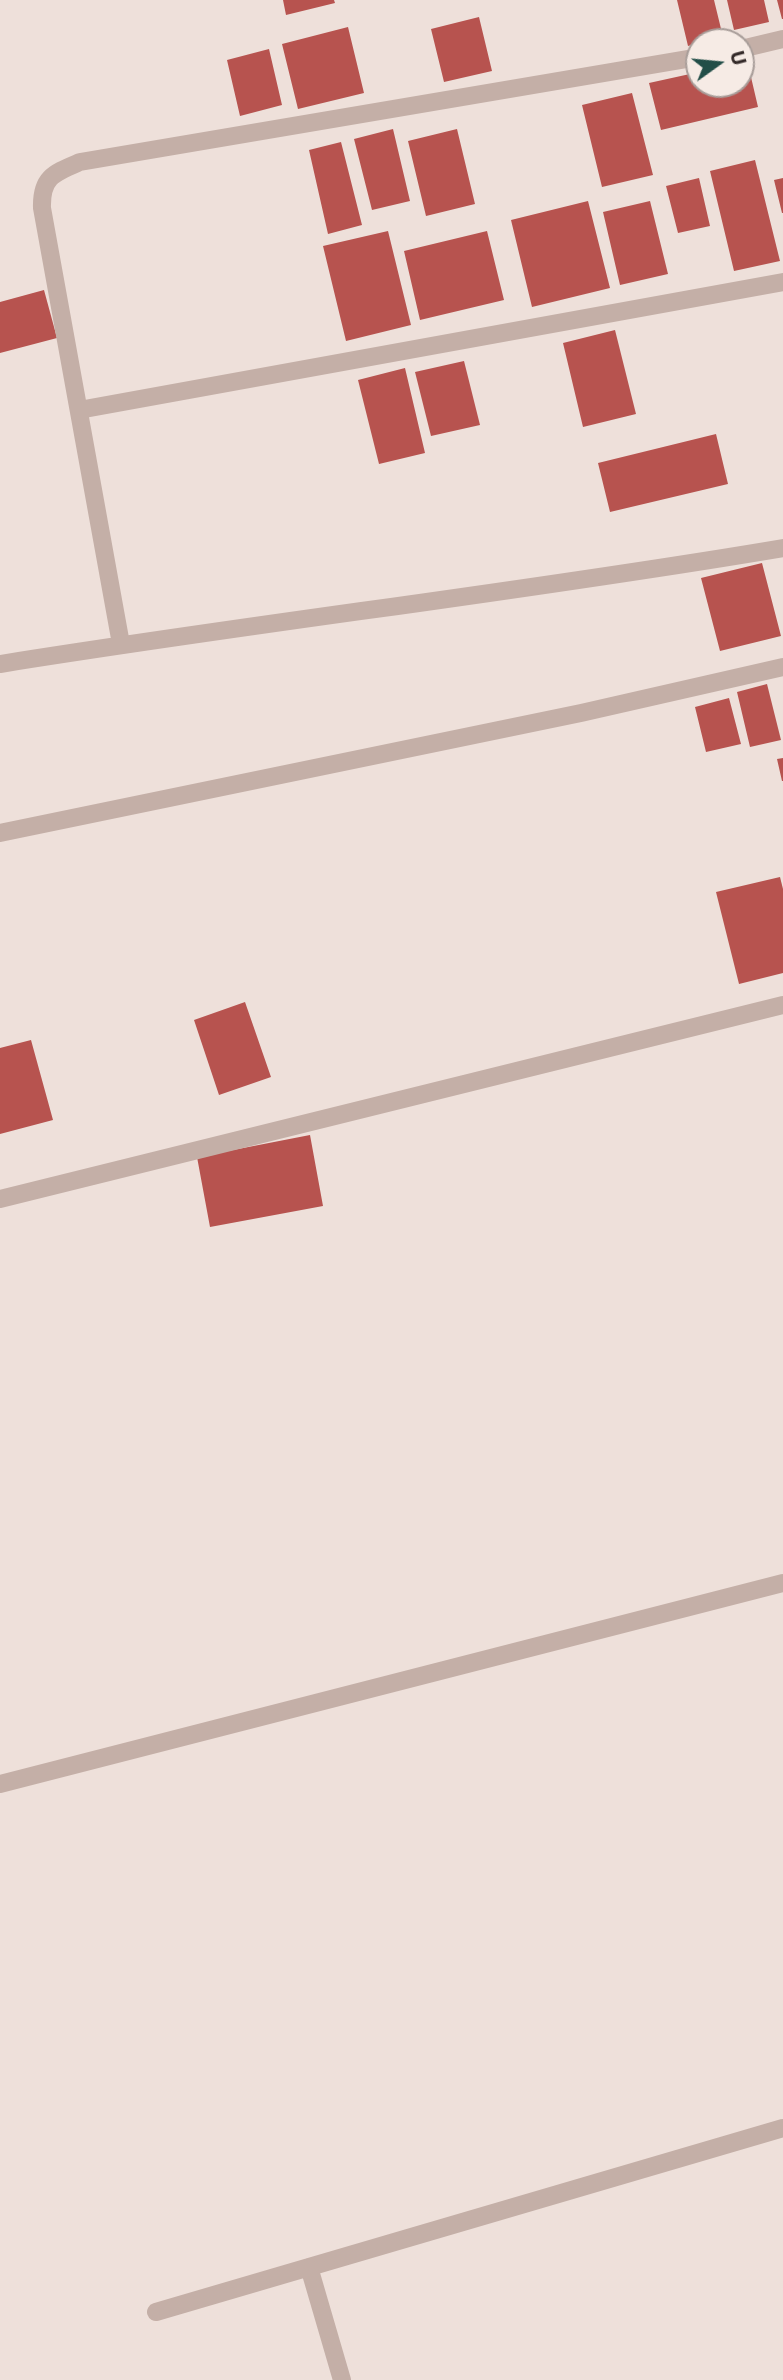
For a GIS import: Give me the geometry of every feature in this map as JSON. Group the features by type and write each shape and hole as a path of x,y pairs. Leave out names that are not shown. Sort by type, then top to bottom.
{"street":[{"path":"755,46 783,39"},
{"path":"121,644 42,208 41,191 49,178 80,162 685,59"},
{"path":"79,410 783,282"},
{"path":"0,664 121,644 603,579 783,548"},
{"path":"0,833 581,713 783,667"},
{"path":"0,1199 783,1005"},
{"path":"0,1784 783,1583"},
{"path":"156,2312 783,2128"},
{"path":"309,2267 342,2380"}],"building":[{"path":"283,0 334,0 335,3 286,15"},
{"path":"677,0 714,0 721,28 685,28 685,33"},
{"path":"727,0 764,0 769,22 734,28"},
{"path":"777,0 783,0 783,19 782,19"},
{"path":"479,17 492,71 444,82 431,29"},
{"path":"348,27 364,93 298,109 282,44"},
{"path":"269,49 282,105 240,116 227,60"},
{"path":"685,75 685,98 755,98 755,94 758,107 661,130 649,83"},
{"path":"632,93 653,175 602,187 582,105"},
{"path":"393,129 410,201 372,210 354,139"},
{"path":"457,129 475,204 426,216 408,141"},
{"path":"341,142 362,225 328,234 309,150"},
{"path":"755,160 780,261 734,271 710,171"},
{"path":"699,178 710,226 678,233 666,186"},
{"path":"783,178 783,213 782,213 774,180"},
{"path":"588,201 610,288 532,307 511,220"},
{"path":"650,201 668,274 620,285 603,212"},
{"path":"388,231 411,325 346,341 323,246"},
{"path":"487,231 504,300 420,320 404,251"},
{"path":"44,290 57,338 0,353 0,302"},
{"path":"615,330 636,414 583,427 563,343"},
{"path":"464,361 480,425 431,436 415,372"},
{"path":"405,368 425,453 379,464 358,380"},
{"path":"716,434 728,484 610,512 598,463"},
{"path":"762,563 781,636 720,651 701,578"},
{"path":"767,684 781,740 750,747 737,692"},
{"path":"729,698 741,744 706,752 695,707"},
{"path":"783,758 783,781 782,781 777,759"},
{"path":"780,877 783,889 783,973 739,984 716,892"},
{"path":"245,1002 271,1077 219,1095 194,1020"},
{"path":"31,1040 53,1120 0,1134 0,1048"},
{"path":"310,1135 323,1206 210,1227 197,1157"}]}
